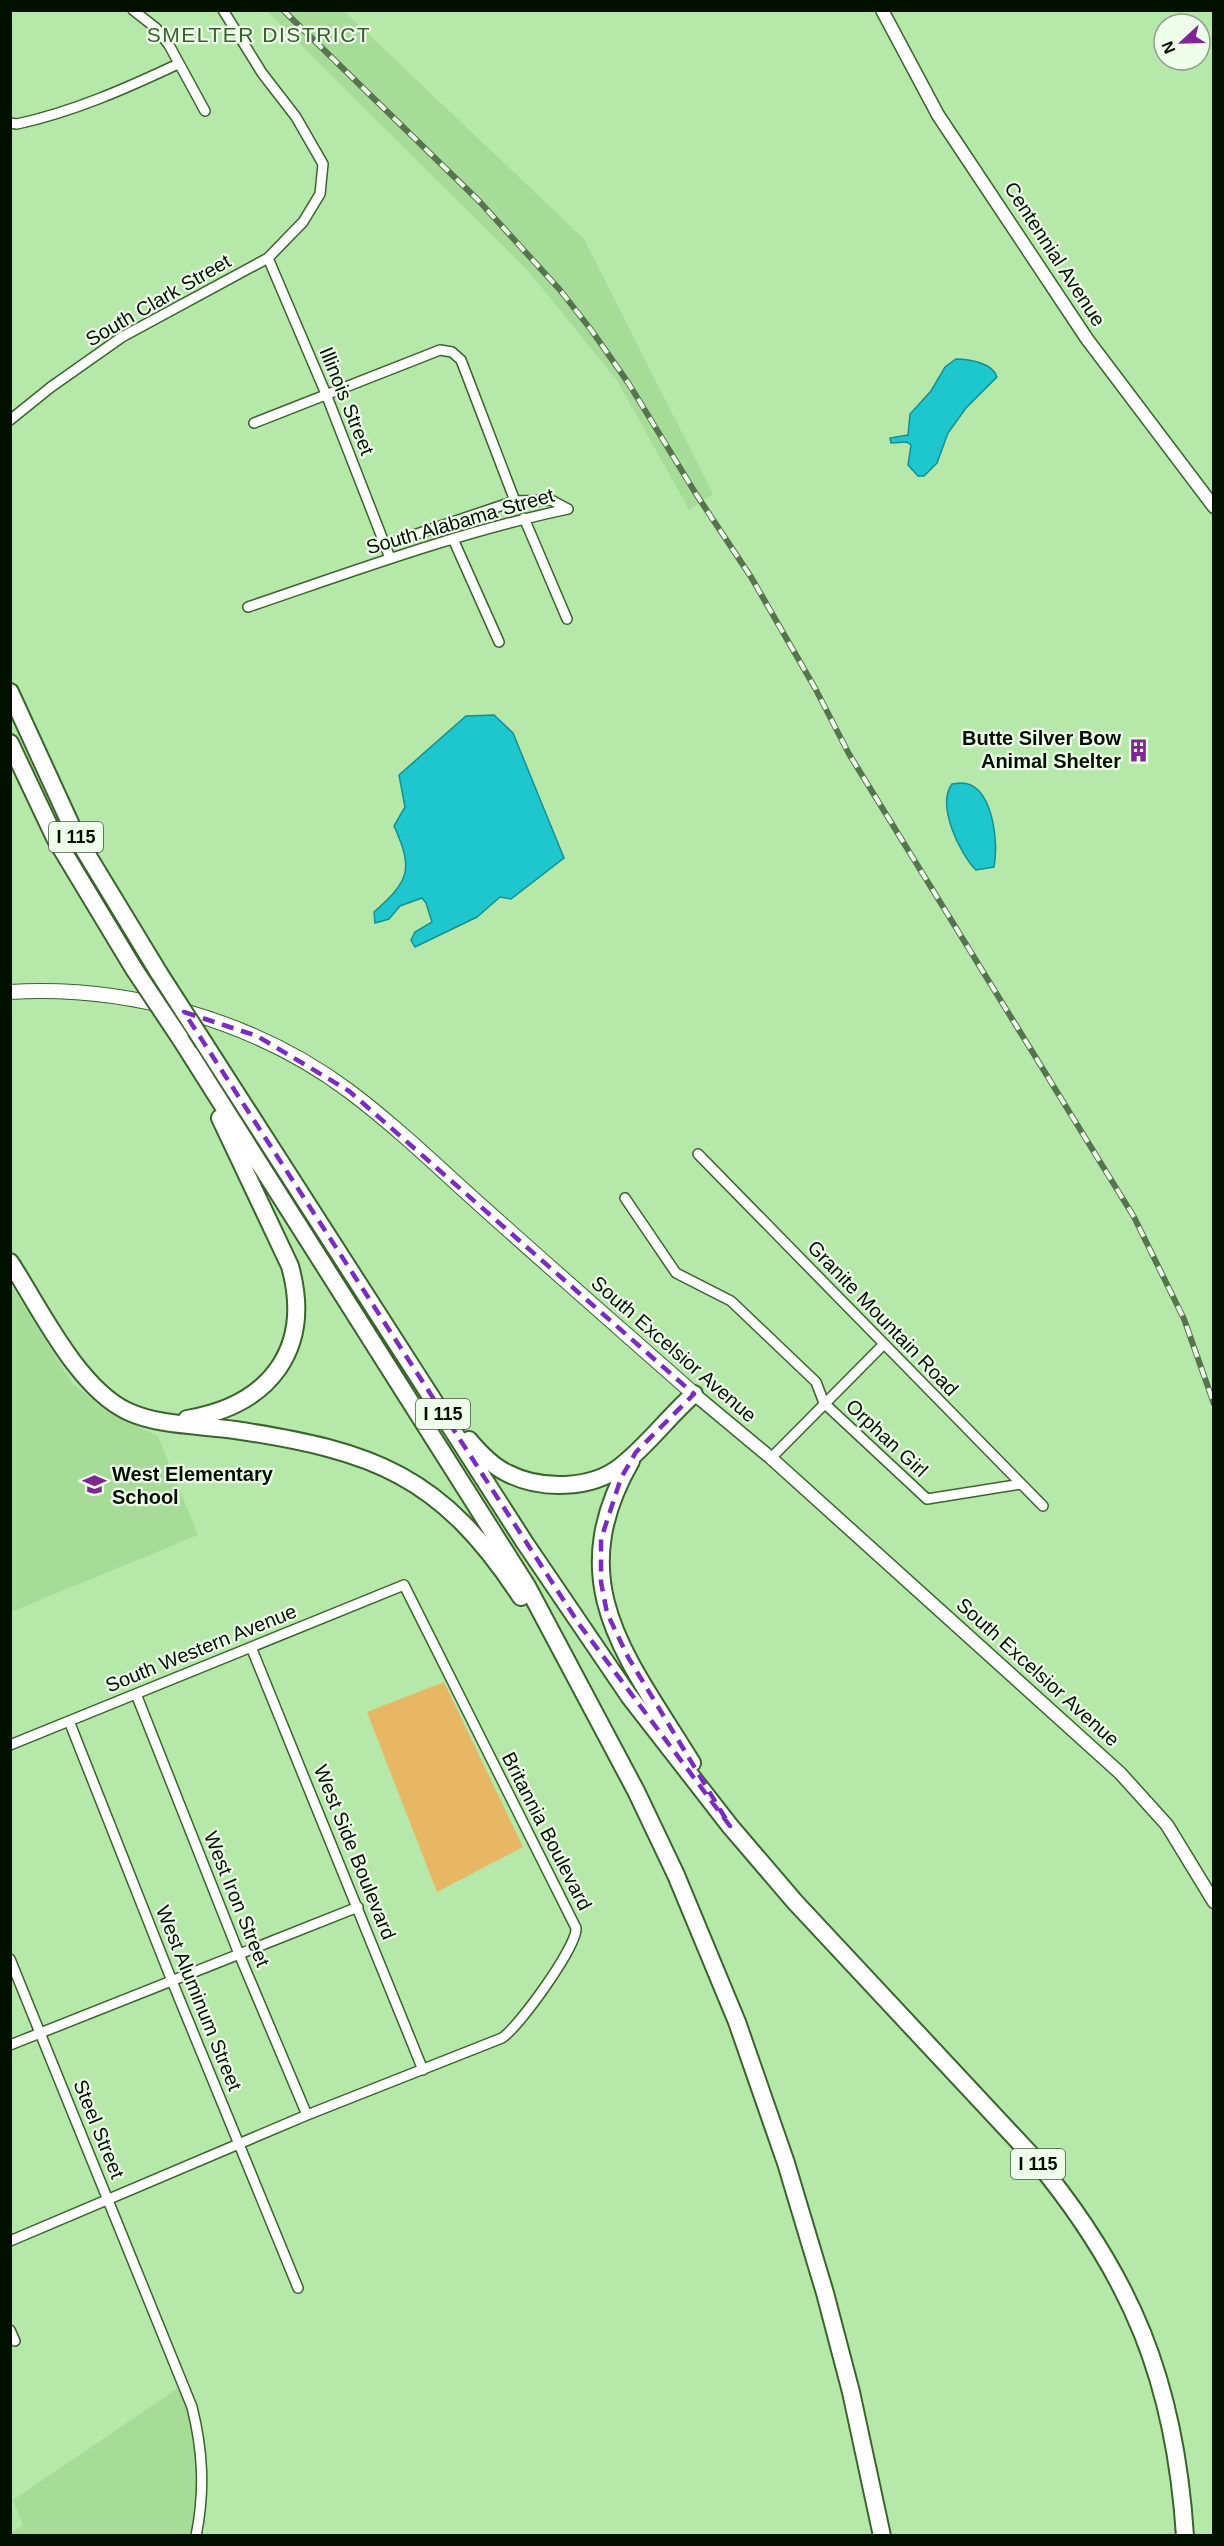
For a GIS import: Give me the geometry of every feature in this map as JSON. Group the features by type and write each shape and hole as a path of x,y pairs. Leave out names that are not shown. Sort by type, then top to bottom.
{"highway":[{"name":"I 115","path":"10,692 77,838 159,973 585,1633 629,1696 730,1826 795,1902 1034,2158 1065,2196 1096,2241 1121,2283 1155,2368 1170,2418 1181,2477 1185,2535"},
{"name":"I 115","path":"10,743 55,838 134,969 527,1586 636,1791 704,1939 760,2086 825,2293 864,2448 882,2535"},
{"path":"174,1422 212,1414 232,1406 266,1383 281,1365 294,1337 298,1313 296,1287 277,1234 181,1040"},
{"path":"10,1262 69,1354 98,1391 128,1411 174,1422 295,1439 336,1449 416,1483 464,1523 486,1547 525,1604 564,1670 588,1702"},
{"path":"367,1297 458,1427 481,1454 506,1473 534,1483 561,1485 587,1482 621,1466 694,1394"},
{"path":"636,1452 613,1499 601,1539 600,1567 603,1599 628,1656 730,1826"}],"main road":[{"name":"South Excelsior Avenue","path":"10,992 58,992 112,997 196,1014 257,1036 308,1063 350,1091 400,1133 694,1394"}],"street":[{"path":"133,10 156,28 205,111"},
{"name":"South Clark Street","path":"10,420 51,387 122,337 268,258 303,222 320,194 322,164 296,117 262,72 223,10"},
{"name":"Centennial Avenue","path":"882,10 938,115 1087,339 1214,507"},
{"path":"10,123 17,124 58,113 127,88 178,64"},
{"name":"Illinois Street","path":"268,258 326,394 390,558"},
{"path":"254,423 440,350 452,352 461,360 515,501"},
{"name":"South Alabama Street","path":"248,607 390,558 524,518 568,508 551,500 515,501 384,545"},
{"path":"524,518 567,619"},
{"path":"453,539 499,642"},
{"name":"Granite Mountain Road","path":"698,1154 1043,1506"},
{"name":"Orphan Girl","path":"625,1198 676,1273 731,1301 816,1382 824,1403 927,1499 1021,1484"},
{"path":"771,1458 884,1344"},
{"name":"South Excelsior Avenue","path":"694,1394 771,1458 1120,1773 1167,1825 1214,1902"},
{"name":"South Western Avenue","path":"10,1745 404,1584"},
{"name":"Britannia Boulevard","path":"404,1584 577,1934 568,1952 509,2033 495,2042 423,2070"},
{"name":"West Side Boulevard","path":"251,1647 423,2070"},
{"name":"West Iron Street","path":"136,1694 239,1954 307,2115"},
{"name":"West Aluminum Street","path":"69,1721 172,1982 298,2288"},
{"path":"10,2045 358,1907"},
{"name":"Steel Street","path":"10,1959 192,2407 201,2441 203,2480 196,2535"},
{"path":"10,2241 109,2201 307,2115 423,2070"},
{"path":"10,2330 15,2341"}],"highlighted area":[{"path":"184,1012 257,1036 349,1091 694,1394 636,1452 621,1478 601,1539 601,1582 607,1613 628,1657 730,1826 579,1624"}],"shaded area":[{"path":"267,11 344,11 584,239 713,494 689,510 617,380 528,271"},
{"name":"West Elementary School","path":"10,1284 73,1384 108,1412 158,1436 198,1535 11,1612"},
{"path":"444,1682 523,1847 437,1892 367,1712"},
{"path":"184,2384 201,2441 196,2535 11,2536 11,2532 23,2526 13,2500"}],"water":[{"path":"956,359 986,365 995,372 997,377 966,408 948,433 937,463 924,476 918,476 908,465 911,445 907,442 891,443 890,438 908,435 910,414 931,391 945,367"},
{"path":"494,715 513,733 564,858 511,899 500,897 477,917 415,947 411,940 415,932 432,922 422,898 400,906 389,919 375,923 374,912 395,892 405,874 404,854 394,826 405,807 399,775 466,716"},
{"path":"952,784 971,785 980,792 987,803 994,830 994,867 976,870 963,853 952,829 948,816 948,793"}],"railway":[{"path":"283,10 479,201 560,290 629,384 696,494 751,577 815,688 849,754 1134,1217 1184,1319 1214,1404"}],"place":[{"name":"Butte Silver Bow Animal Shelter","path":"1139,750"},
{"name":"West Elementary School","path":"94,1485"}],"district":[{"name":"SMELTER DISTRICT","path":"259,34"}]}
